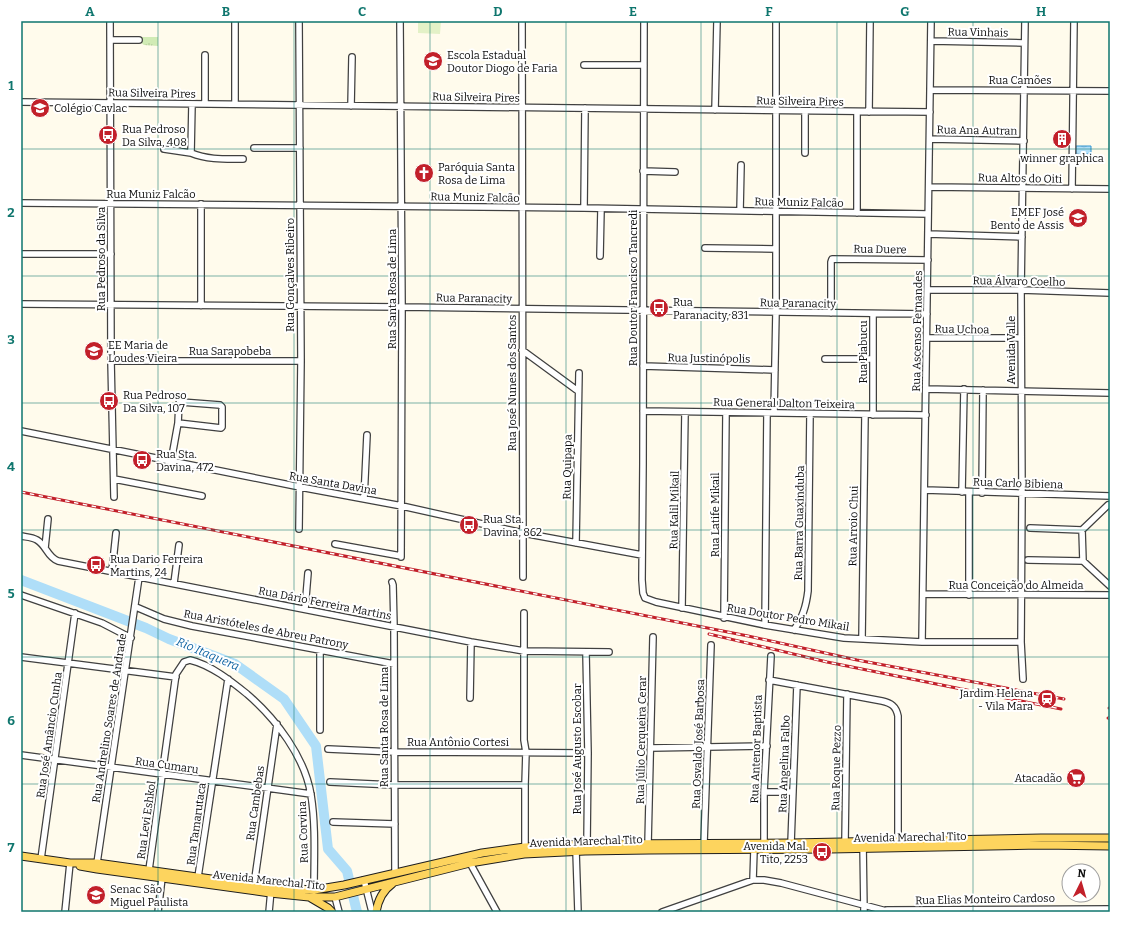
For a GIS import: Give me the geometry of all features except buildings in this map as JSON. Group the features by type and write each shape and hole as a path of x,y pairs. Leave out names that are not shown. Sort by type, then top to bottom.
{"main road":[{"name":"Avenida Marechal Tito","path":"70,863 96,869 271,890 309,897 338,897 364,891 395,881 470,863 524,854 576,851 754,850 1041,838 1110,838"},
{"name":"Avenida Marechal Tito","path":"21,856 70,863 92,865 97,863 181,874 254,885 271,890 314,890 340,887 395,872 482,853 525,847 587,844 845,842 863,845"},
{"name":"Avenida Marechal Tito","path":"898,844 1110,846"},
{"path":"162,878 181,874"},
{"path":"376,912 380,898 385,889 395,881"},
{"path":"338,897 336,892 340,887"},
{"path":"309,897 321,903 332,912"}],"street":[{"name":"Rua Pedroso da Silva","path":"110,21 111,360 114,497"},
{"path":"235,21 235,104"},
{"name":"Rua Gonçalves Ribeiro","path":"299,21 301,360 299,529"},
{"name":"Rua Santa Rosa de Lima","path":"335,544 401,556 402,206 400,21"},
{"name":"Rua José Nunes dos Santos","path":"522,21 523,577"},
{"name":"Rua Doutor Francisco Tancredi","path":"642,555 644,21"},
{"path":"715,110 717,21"},
{"path":"774,414 776,312 776,21"},
{"path":"869,112 870,21"},
{"name":"Rua Ascenso Fernandes","path":"922,642 931,21"},
{"name":"Avenida Valle","path":"1023,679 1021,642 1021,290 1025,21"},
{"path":"1072,189 1074,21"},
{"path":"110,40 139,40"},
{"name":"Rua Vinhais","path":"931,41 1024,43"},
{"path":"205,55 205,104"},
{"path":"351,106 352,58"},
{"path":"584,65 644,65"},
{"name":"Rua Camões","path":"930,90 1110,91"},
{"name":"Rua Silveira Pires","path":"21,102 930,112"},
{"path":"191,153 192,104"},
{"path":"584,208 585,108"},
{"path":"805,111 805,153"},
{"path":"857,112 857,213"},
{"name":"Rua Ana Autran","path":"930,139 1024,141"},
{"path":"254,148 300,148"},
{"path":"164,150 191,153 201,157 243,159"},
{"path":"740,211 741,165"},
{"path":"643,171 675,172"},
{"name":"Rua Altos do Oiti","path":"929,187 1110,189"},
{"name":"Rua Muniz Falcão","path":"21,203 584,208 928,214"},
{"path":"201,204 201,306"},
{"path":"600,256 601,209"},
{"path":"928,234 1022,237"},
{"path":"705,248 776,249"},
{"path":"21,254 111,254"},
{"name":"Rua Duere","path":"831,313 833,258 928,260"},
{"name":"Rua Álvaro Coelho","path":"927,290 1110,292"},
{"name":"Rua Paranacity","path":"21,304 522,308 927,314"},
{"name":"Rua Piabucu","path":"873,314 873,415"},
{"name":"Rua Uchoa","path":"927,338 1021,338"},
{"path":"522,350 578,392"},
{"path":"825,359 873,359"},
{"name":"Rua Sarapobeba","path":"111,360 301,360"},
{"name":"Rua Justinópolis","path":"643,366 775,370"},
{"name":"Rua Quipapa","path":"576,543 578,373"},
{"path":"926,388 1110,393"},
{"path":"962,492 964,389"},
{"path":"982,493 983,390"},
{"path":"171,462 178,423 179,404 181,402 221,405 222,427 220,428 178,423"},
{"name":"Rua General Dalton Teixeira","path":"643,411 926,415"},
{"name":"Rua Kalil Mikail","path":"682,608 685,412"},
{"name":"Rua Latife Mikail","path":"724,618 726,413"},
{"path":"765,625 767,413"},
{"name":"Rua Barra Guaxinduba","path":"794,630 804,613 808,591 810,414"},
{"name":"Rua Arroio Chui","path":"862,639 865,415"},
{"name":"Rua Santa Davina","path":"21,431 171,462 402,506 523,533 642,555"},
{"path":"364,499 367,435"},
{"path":"114,478 202,496"},
{"name":"Rua Carlo Bibiena","path":"925,490 1110,496"},
{"path":"969,595 970,492"},
{"path":"1030,528 1082,530 1108,505"},
{"path":"45,548 48,519"},
{"path":"1082,530 1084,560 1110,586"},
{"path":"112,571 116,533"},
{"name":"Rua Dário Ferreira Martins","path":"21,536 35,539 45,548 49,556 54,559 139,577 524,652 609,652"},
{"path":"174,583 179,545"},
{"name":"Rua Doutor Pedro Mikail","path":"642,555 642,588 646,598 656,602 724,618 818,634 862,639 922,642 1021,642"},
{"path":"1028,560 1084,560"},
{"path":"305,609 308,573"},
{"name":"Rua Andrelino Soares de Andrade","path":"97,863 139,577"},
{"name":"Rua Santa Rosa de Lima","path":"392,582 394,627 395,872"},
{"name":"Rua Conceição do Almeida","path":"923,594 1110,595"},
{"path":"21,599 21,595 75,613 131,635"},
{"name":"Rua Aristóteles de Abreu Patrony","path":"135,609 164,619 192,626 394,664"},
{"name":"Rua José Amâncio Cunha","path":"42,859 75,613"},
{"path":"524,613 524,740 526,752 525,847"},
{"name":"Rua Júlio Cerqueira Cerar","path":"648,844 653,636"},
{"path":"470,698 471,642"},
{"name":"Rua Osvaldo José Barbosa","path":"704,843 711,645"},
{"path":"320,650 320,730"},
{"name":"Rua José Augusto Escobar","path":"586,653 588,753 587,844"},
{"name":"Rua Antenor Baptista","path":"764,843 764,792 770,656"},
{"path":"21,657 176,677"},
{"name":"Rua Corvina","path":"176,677 184,662 190,660 209,667 228,679 255,701 277,724 298,758 306,775 311,794 314,825 314,890"},
{"name":"Rua Levi Eshkol","path":"150,870 176,677"},
{"name":"Rua Tamarutaca","path":"198,877 228,679"},
{"path":"769,680 847,694 894,705 898,711 898,844"},
{"name":"Rua Angelina Falbo","path":"791,843 798,685"},
{"name":"Rua Roque Pezzo","path":"845,842 847,694"},
{"name":"Rua Cambebas","path":"254,885 277,724"},
{"path":"651,748 767,746"},
{"name":"Rua Antônio Cortesi","path":"328,749 394,752 588,753"},
{"name":"Rua Cumaru","path":"21,756 311,794"},
{"path":"330,782 394,785 525,785"},
{"path":"764,792 793,792"},
{"path":"333,822 395,824"},
{"path":"863,845 864,912"},
{"path":"662,912 753,880 754,850"},
{"path":"576,851 578,912"},
{"path":"65,912 70,863"},
{"path":"470,863 496,912"},
{"path":"158,912 162,878"},
{"path":"364,880 364,891 372,912"},
{"name":"Rua Elias Monteiro Cardoso","path":"753,880 781,883 887,911 1110,909"},
{"path":"269,912 271,890"},
{"path":"338,897 339,912"}],"green space":[{"path":"418,21 441,21 440,34 418,33"},
{"path":"141,37 158,37 158,46 144,45 140,42"}],"water":[{"path":"1076,146 1091,146 1091,154 1076,155"}],"waterway":[{"name":"Rio Itaquera","path":"21,580 235,664 284,699 316,746 328,849 347,871 357,912"}],"railway":[{"path":"21,492 748,636 857,660 1064,699"},
{"path":"709,634 827,662 1061,709"}],"place":[{"name":"Escola Estadual Doutor Diogo de Faria","path":"433,61"},
{"name":"Colégio Cavlac","path":"40,108"},
{"name":"Rua Pedroso Da Silva, 408","path":"108,135"},
{"name":"winner graphica","path":"1062,139"},
{"name":"Paróquia Santa Rosa de Lima","path":"424,173"},
{"name":"EMEF José Bento de Assis","path":"1078,218"},
{"name":"Rua Paranacity, 831","path":"659,308"},
{"name":"EE Maria de Loudes Vieira","path":"94,351"},
{"name":"Rua Pedroso Da Silva, 107","path":"109,401"},
{"name":"Rua Sta. Davina, 472","path":"142,460"},
{"name":"Rua Sta. Davina, 862","path":"469,525"},
{"name":"Rua Dario Ferreira Martins, 24","path":"96,565"},
{"name":"Jardim Helena - Vila Mara","path":"1047,699"},
{"name":"Atacadão","path":"1076,778"},
{"name":"Avenida Mal. Tito, 2253","path":"822,852"},
{"name":"Senac São Miguel Paulista","path":"96,895"}]}
